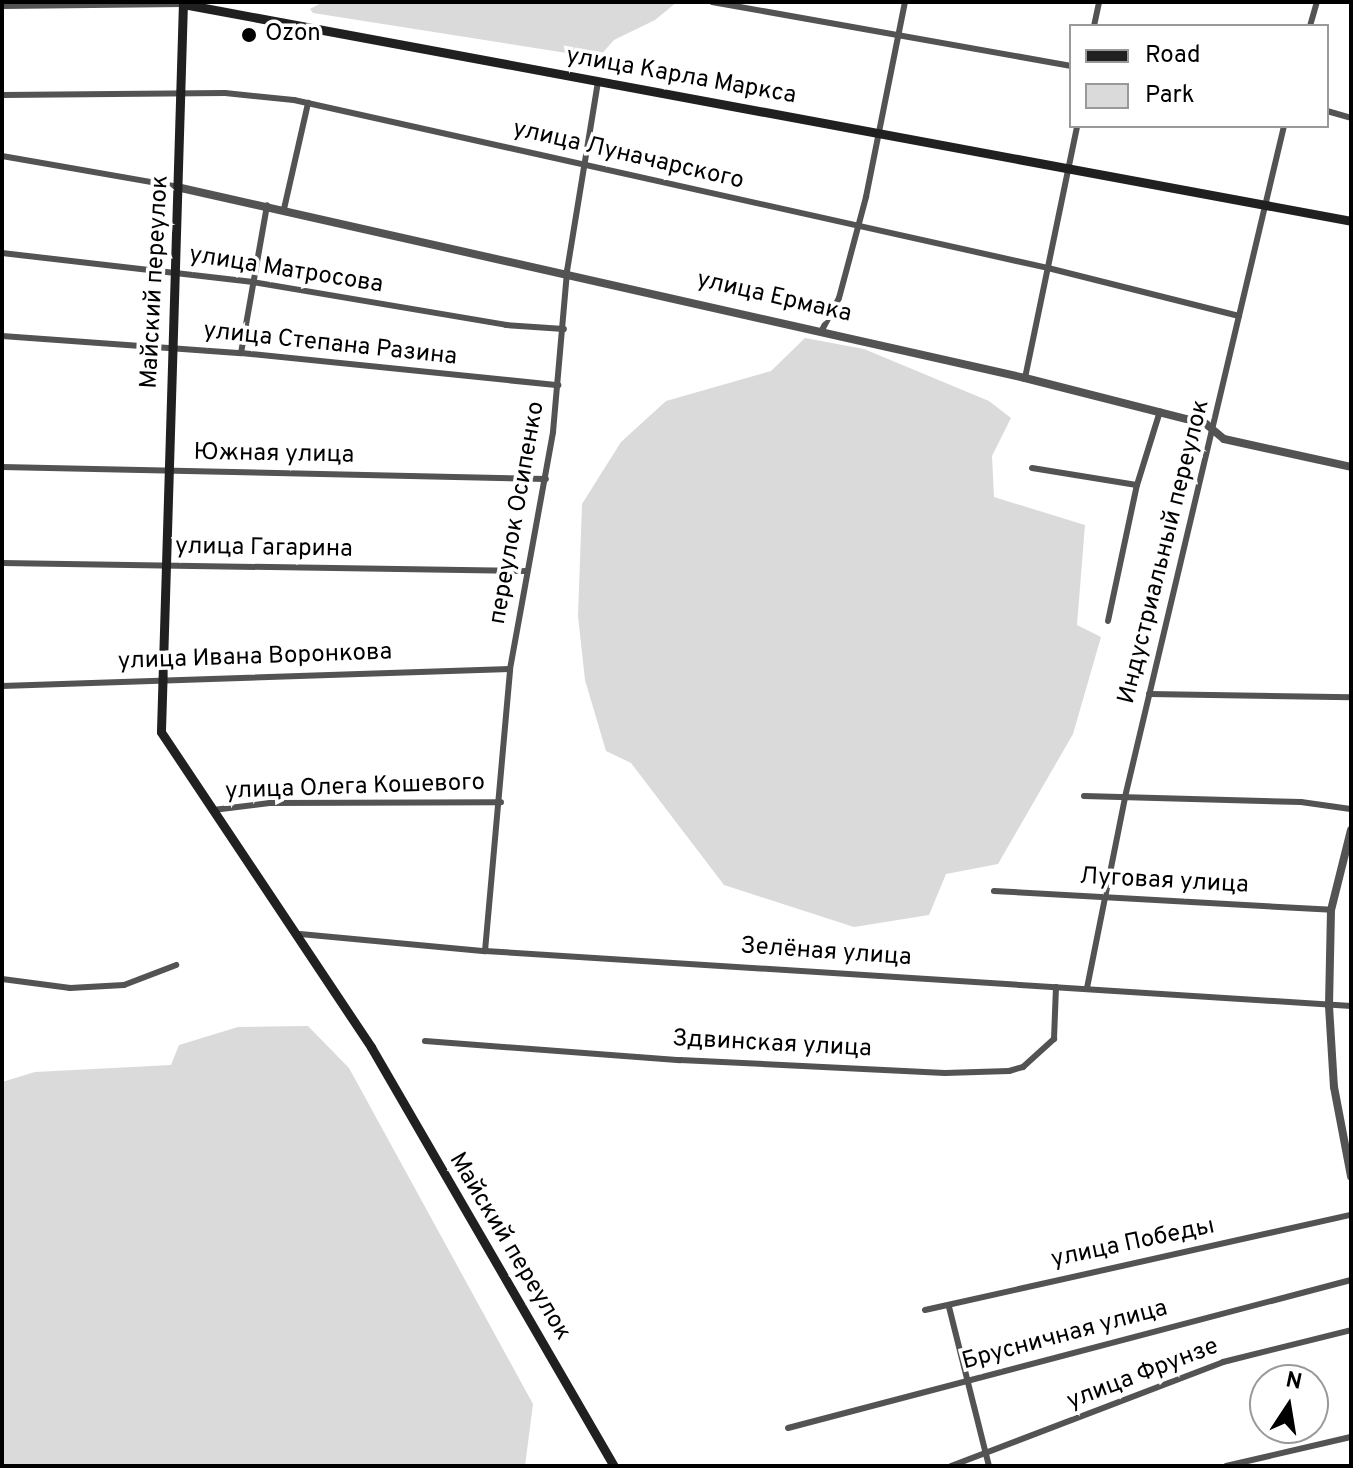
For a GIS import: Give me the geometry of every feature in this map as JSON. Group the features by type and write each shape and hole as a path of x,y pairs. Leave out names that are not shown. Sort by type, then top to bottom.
{"main road":[{"name":"улица Карла Маркса","path":"183,3 1351,221"},
{"name":"Майский переулок","path":"183,3 181,188 171,348 161,732 211,811 300,934 371,1047 614,1466"}],"street":[{"path":"712,2 898,39 1069,66"},
{"path":"822,330 839,298 880,132 905,2"},
{"path":"1094,24 1099,2"},
{"path":"1311,24 1317,2"},
{"name":"улица Карла Маркса","path":"2,6 183,3"},
{"name":"переулок Осипенко","path":"485,951 501,802 510,669 525,571 546,479 564,329 567,271 582,162 598,82"},
{"name":"улица Луначарского","path":"2,95 225,93 308,103 1048,268 1239,316"},
{"path":"284,209 308,103"},
{"path":"1329,112 1351,118"},
{"path":"1025,378 1077,128"},
{"name":"Индустриальный переулок","path":"1087,988 1125,797 1284,128"},
{"path":"2,156 181,188"},
{"name":"улица Ермака","path":"181,188 567,271 1025,378 1206,424 1224,439 1351,467"},
{"path":"241,353 267,205"},
{"name":"улица Матросова","path":"2,253 253,282 506,325 564,329"},
{"name":"улица Степана Разина","path":"2,336 241,353 558,385"},
{"path":"1108,621 1137,485 1160,411"},
{"name":"Южная улица","path":"2,467 546,479"},
{"path":"1032,468 1137,485"},
{"name":"улица Гагарина","path":"2,563 525,571"},
{"name":"улица Ивана Воронкова","path":"2,686 161,678 510,669"},
{"path":"1149,694 1351,697"},
{"path":"1084,796 1301,802 1351,809"},
{"name":"улица Олега Кошевого","path":"211,811 270,803 501,802"},
{"path":"1351,830 1331,910 1329,1006 1340,1119 1351,1176"},
{"name":"Луговая улица","path":"994,891 1331,910"},
{"name":"Зелёная улица","path":"300,934 485,951 1351,1006"},
{"path":"2,979 70,988 124,985 176,965"},
{"name":"Здвинская улица","path":"425,1041 945,1073 1009,1071 1023,1067 1054,1039 1056,987"},
{"path":"1340,1119 1351,1117"},
{"name":"улица Победы","path":"925,1310 949,1307 1107,1266 1351,1215"},
{"name":"Брусничная улица","path":"788,1428 1351,1280"},
{"path":"949,1307 989,1466"},
{"name":"улица Фрунзе","path":"951,1466 1223,1362 1351,1330"},
{"path":"1226,1466 1351,1437"}],"green space":[{"path":"323,2 677,2 655,20 614,40 598,58 313,13 310,9"},
{"path":"805,338 864,349 989,401 1011,418 992,456 994,497 1085,525 1077,625 1101,637 1073,734 998,864 946,874 929,915 854,927 724,885 631,763 606,751 585,680 578,616 582,504 621,442 666,401 771,371"},
{"path":"308,1026 349,1068 533,1404 525,1466 2,1466 2,1082 35,1072 171,1065 179,1045 238,1027"}],"place":[{"name":"Ozon","path":"249,35"}]}
